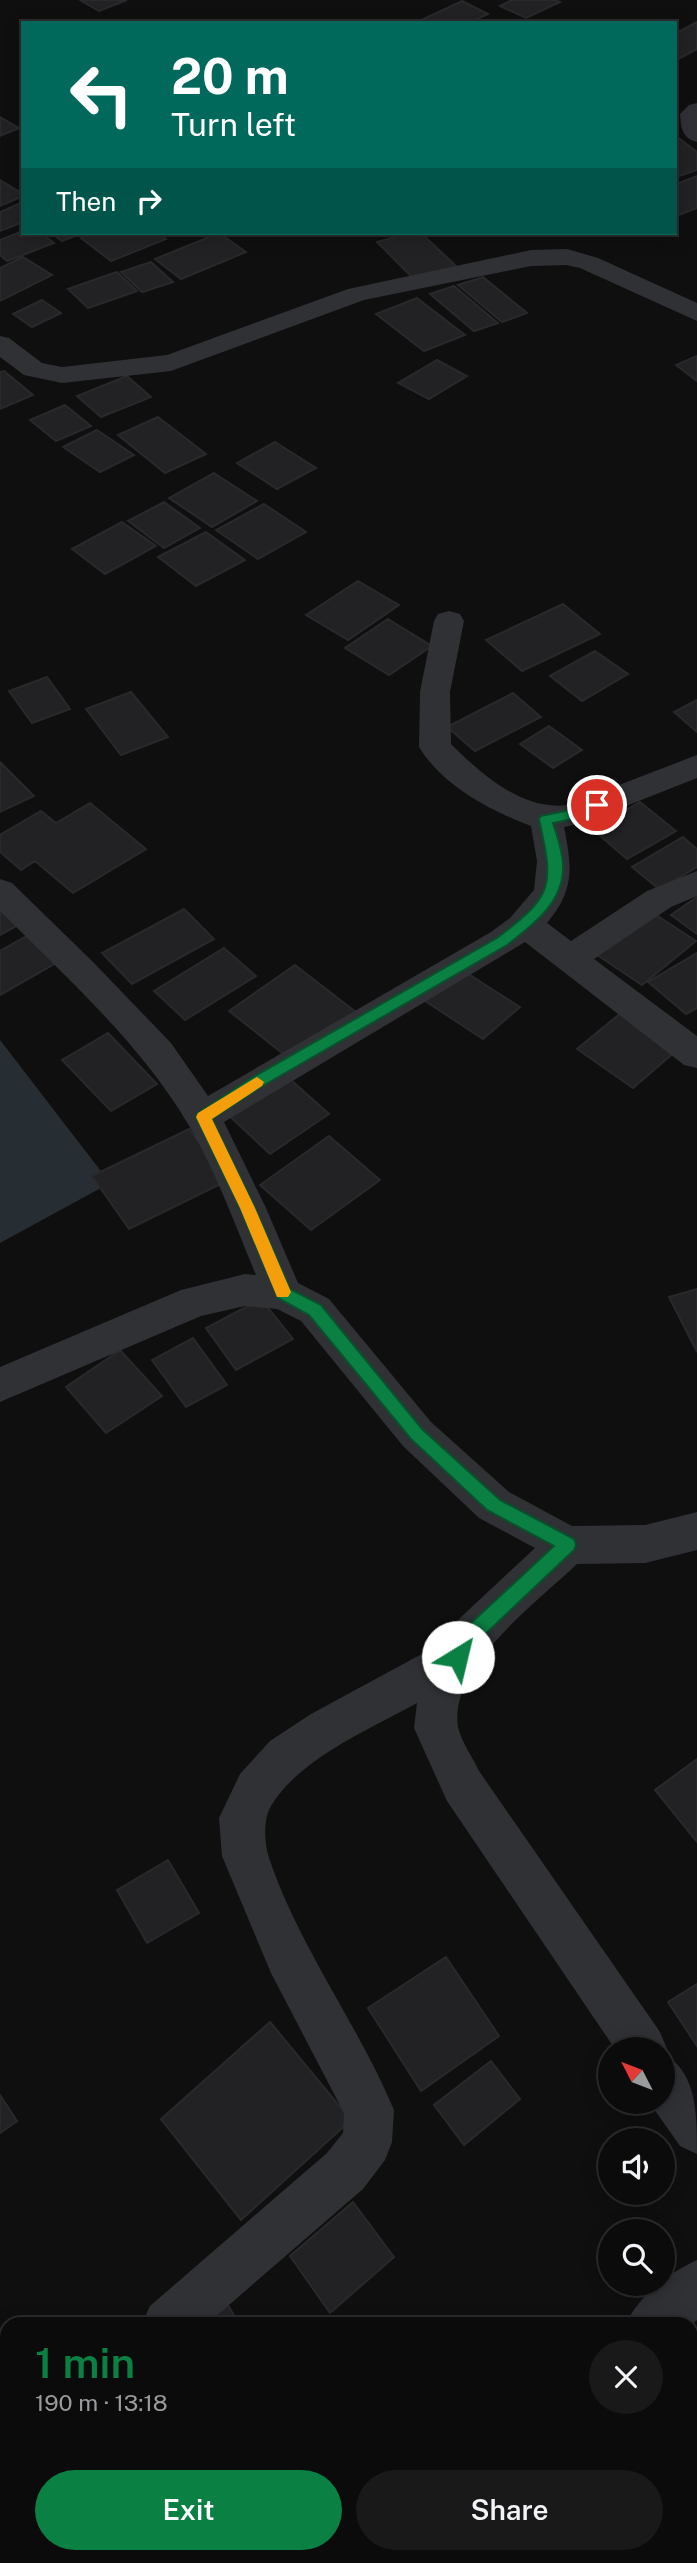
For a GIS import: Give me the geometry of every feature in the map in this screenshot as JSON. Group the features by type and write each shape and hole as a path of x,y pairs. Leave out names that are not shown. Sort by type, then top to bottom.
{"street":[{"path":"697,110 692,114 693,130 697,135"},
{"path":"0,344 33,369 62,374 171,363 357,294 531,258 567,257 589,263 697,313"},
{"path":"449,621 435,692 435,747 466,778 512,806 546,819 572,815 697,766"},
{"path":"203,1117 256,1083 502,941 525,924 540,910 553,887 556,866 546,819"},
{"path":"570,958 660,899 697,883"},
{"path":"0,891 81,971 158,1053 203,1117 247,1208 284,1294"},
{"path":"525,924 697,1055"},
{"path":"0,1385 195,1301 244,1290 284,1294 315,1310 416,1434 494,1505 568,1545 645,1544 697,1531"},
{"path":"568,1545 475,1632 441,1681 436,1728 463,1786 635,2037"},
{"path":"176,2317 345,2171 367,2142 369,2109 288,1955 246,1856 242,1818 256,1789 286,1756 327,1729 458,1657"},
{"path":"676,2098 697,2129"},
{"path":"660,2317 697,2286"}],"shaded area":[{"path":"0,1040 110,1183 0,1243"}],"building":[{"path":"80,0 127,0 99,11"},
{"path":"512,0 560,2 526,18 500,6"},
{"path":"462,1 488,14 473,21 419,21"},
{"path":"697,22 697,49 677,59 677,32"},
{"path":"0,117 19,128 0,136"},
{"path":"677,137 697,152 697,170 677,177"},
{"path":"697,176 697,208 677,216 677,184"},
{"path":"0,180 21,193 21,197 0,206"},
{"path":"21,203 21,223 0,231 0,212"},
{"path":"21,232 21,235 44,235 54,243 7,261 0,255 0,240"},
{"path":"54,235 78,235 62,241"},
{"path":"89,235 161,235 166,239 111,261 81,238"},
{"path":"214,235 222,235 246,252 181,279 155,259"},
{"path":"403,235 423,235 457,267 415,280 377,242"},
{"path":"23,257 52,275 0,301 0,268"},
{"path":"151,262 173,282 142,292 121,272"},
{"path":"117,272 137,291 88,308 68,289"},
{"path":"483,277 527,313 502,322 458,285"},
{"path":"454,286 498,323 474,331 430,294"},
{"path":"417,298 465,335 424,351 376,314"},
{"path":"42,300 61,313 32,327 13,314"},
{"path":"697,356 697,381 676,365"},
{"path":"437,360 467,376 429,399 398,383"},
{"path":"4,371 33,395 0,409 0,372"},
{"path":"127,376 151,397 101,417 77,396"},
{"path":"65,405 91,426 56,441 30,420"},
{"path":"158,417 206,454 165,473 118,435"},
{"path":"97,430 134,455 100,472 63,447"},
{"path":"275,442 316,468 277,489 237,463"},
{"path":"214,473 257,501 212,527 169,498"},
{"path":"164,502 200,528 164,548 128,521"},
{"path":"264,504 306,532 258,559 216,530"},
{"path":"122,522 156,546 105,574 72,549"},
{"path":"206,532 245,560 196,586 158,557"},
{"path":"358,581 399,605 348,640 306,615"},
{"path":"563,604 600,634 522,671 486,640"},
{"path":"388,619 432,646 389,675 345,648"},
{"path":"595,651 628,674 582,701 550,676"},
{"path":"47,677 70,709 32,723 9,691"},
{"path":"131,692 168,737 121,755 86,709"},
{"path":"513,693 541,717 475,751 447,727"},
{"path":"697,700 697,732 674,712"},
{"path":"549,726 582,750 553,768 520,744"},
{"path":"0,762 34,796 0,812"},
{"path":"640,802 676,831 627,859 592,829"},
{"path":"90,803 146,849 73,893 35,861 21,870 0,852 0,835 41,811 56,823"},
{"path":"683,837 697,849 697,867 659,889 632,867"},
{"path":"697,897 697,934 671,915"},
{"path":"0,903 20,924 0,935"},
{"path":"184,909 214,939 132,984 102,953"},
{"path":"647,909 696,941 642,985 594,953"},
{"path":"34,932 63,959 0,995 0,951"},
{"path":"224,948 256,976 185,1020 154,991"},
{"path":"697,953 697,1008 686,1014 648,982"},
{"path":"295,965 357,1013 291,1060 229,1011"},
{"path":"459,968 520,1007 483,1039 422,999"},
{"path":"622,1012 677,1050 633,1088 577,1049"},
{"path":"108,1033 157,1084 111,1111 62,1060"},
{"path":"283,1073 329,1114 270,1154 224,1111"},
{"path":"189,1129 227,1181 129,1229 92,1176"},
{"path":"329,1136 380,1180 311,1230 260,1185"},
{"path":"697,1289 697,1352 669,1297"},
{"path":"261,1299 293,1339 236,1370 206,1328"},
{"path":"193,1338 227,1385 186,1407 152,1360"},
{"path":"120,1350 162,1396 106,1433 66,1387"},
{"path":"697,1759 697,1842 655,1790"},
{"path":"168,1860 199,1913 147,1943 117,1890"},
{"path":"446,1957 499,2036 421,2091 368,2008"},
{"path":"697,1984 697,2046 668,2002"},
{"path":"270,2022 351,2120 241,2220 161,2119"},
{"path":"491,2061 520,2099 464,2145 434,2105"},
{"path":"0,2095 17,2121 0,2133"},
{"path":"353,2202 394,2257 330,2313 290,2256"},
{"path":"228,2305 235,2317 211,2317"}],"slow traffic":[{"path":"257,1082 203,1117 247,1208 283,1292"}],"route":[{"path":"458,1657 475,1632 568,1545 494,1505 416,1434 315,1310 284,1294 247,1208 203,1117 256,1083 502,941 525,924 540,910 553,887 556,866 546,819 572,815 597,805"}]}
